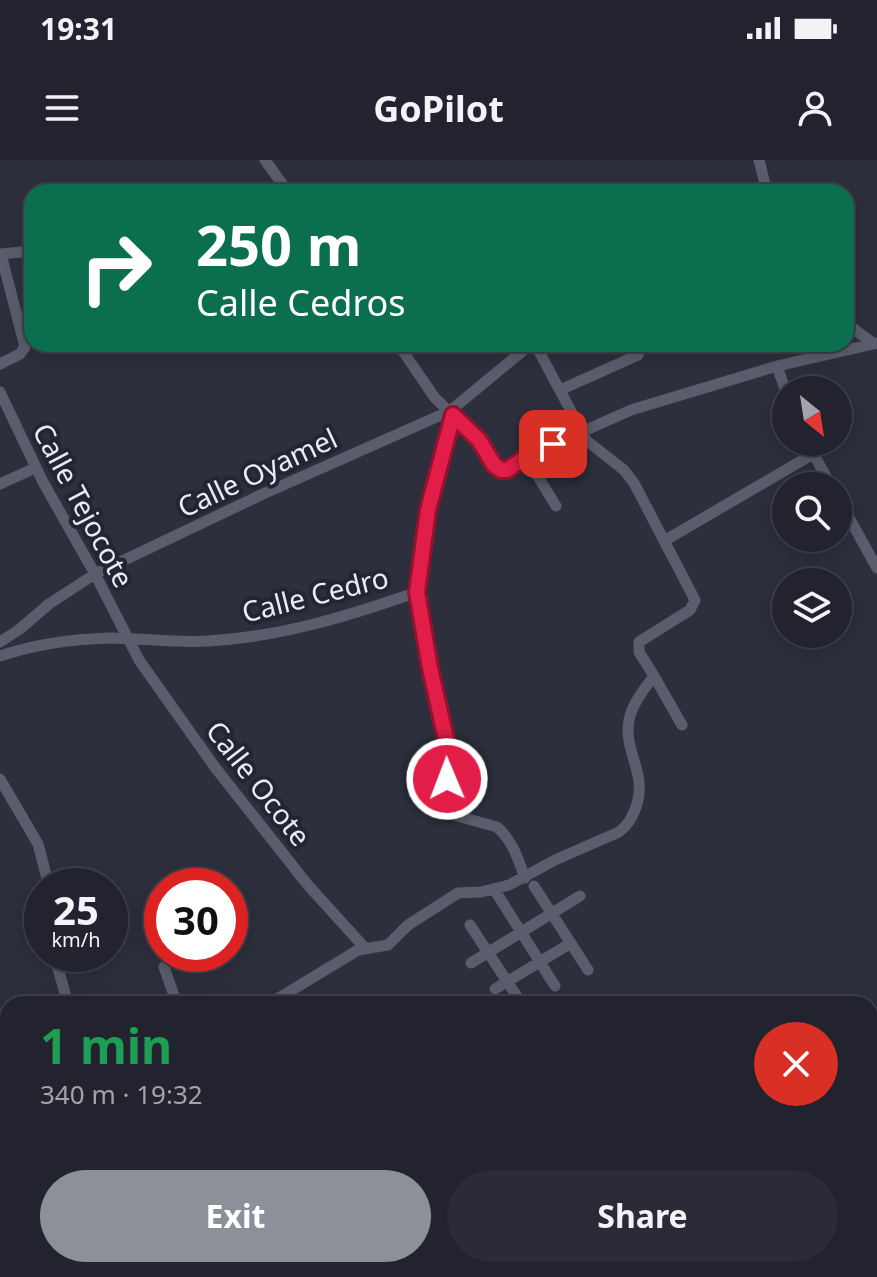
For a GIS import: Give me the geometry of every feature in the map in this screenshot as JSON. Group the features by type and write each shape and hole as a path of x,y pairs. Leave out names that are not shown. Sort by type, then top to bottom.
{"street":[{"path":"265,160 282,184"},
{"path":"759,160 765,184"},
{"path":"24,252 0,254 24,343"},
{"path":"854,329 875,343"},
{"path":"854,348 875,343"},
{"path":"0,364 20,354 24,348"},
{"path":"403,352 422,381 479,440 494,465 507,470 526,457 631,410 777,366 837,352"},
{"name":"Calle Oyamel","path":"0,642 95,574 263,494 452,413 524,352"},
{"path":"538,352 581,432 590,444 630,476 693,595 694,605 639,642 639,652 682,725"},
{"path":"560,390 638,355"},
{"path":"777,366 780,376"},
{"name":"Calle Tejocote","path":"0,392 35,468 128,639"},
{"path":"452,413 428,510 417,592 448,748 449,766 438,801 443,812 497,827 503,832 529,882 588,970"},
{"path":"664,541 810,456"},
{"path":"526,457 556,506"},
{"path":"0,484 35,468"},
{"path":"852,519 872,549 877,568"},
{"name":"Calle Cedro","path":"0,656 60,644 128,639 206,641 249,637 340,618 417,592"},
{"name":"Calle Ocote","path":"128,639 162,696 214,766 307,884 364,947"},
{"path":"282,996 364,947 388,945 402,929 458,893 529,882 555,860 619,832 631,820 641,786 628,735 629,719 654,676"},
{"path":"0,779 38,844 44,868"},
{"path":"494,889 555,986"},
{"path":"471,963 580,896"},
{"path":"470,925 517,996"},
{"path":"495,989 571,943"},
{"path":"59,972 66,996"},
{"path":"166,972 174,996"}],"route":[{"path":"447,779 448,748 417,592 419,558 428,510 453,415 479,440 497,469 507,470 553,444"}]}
